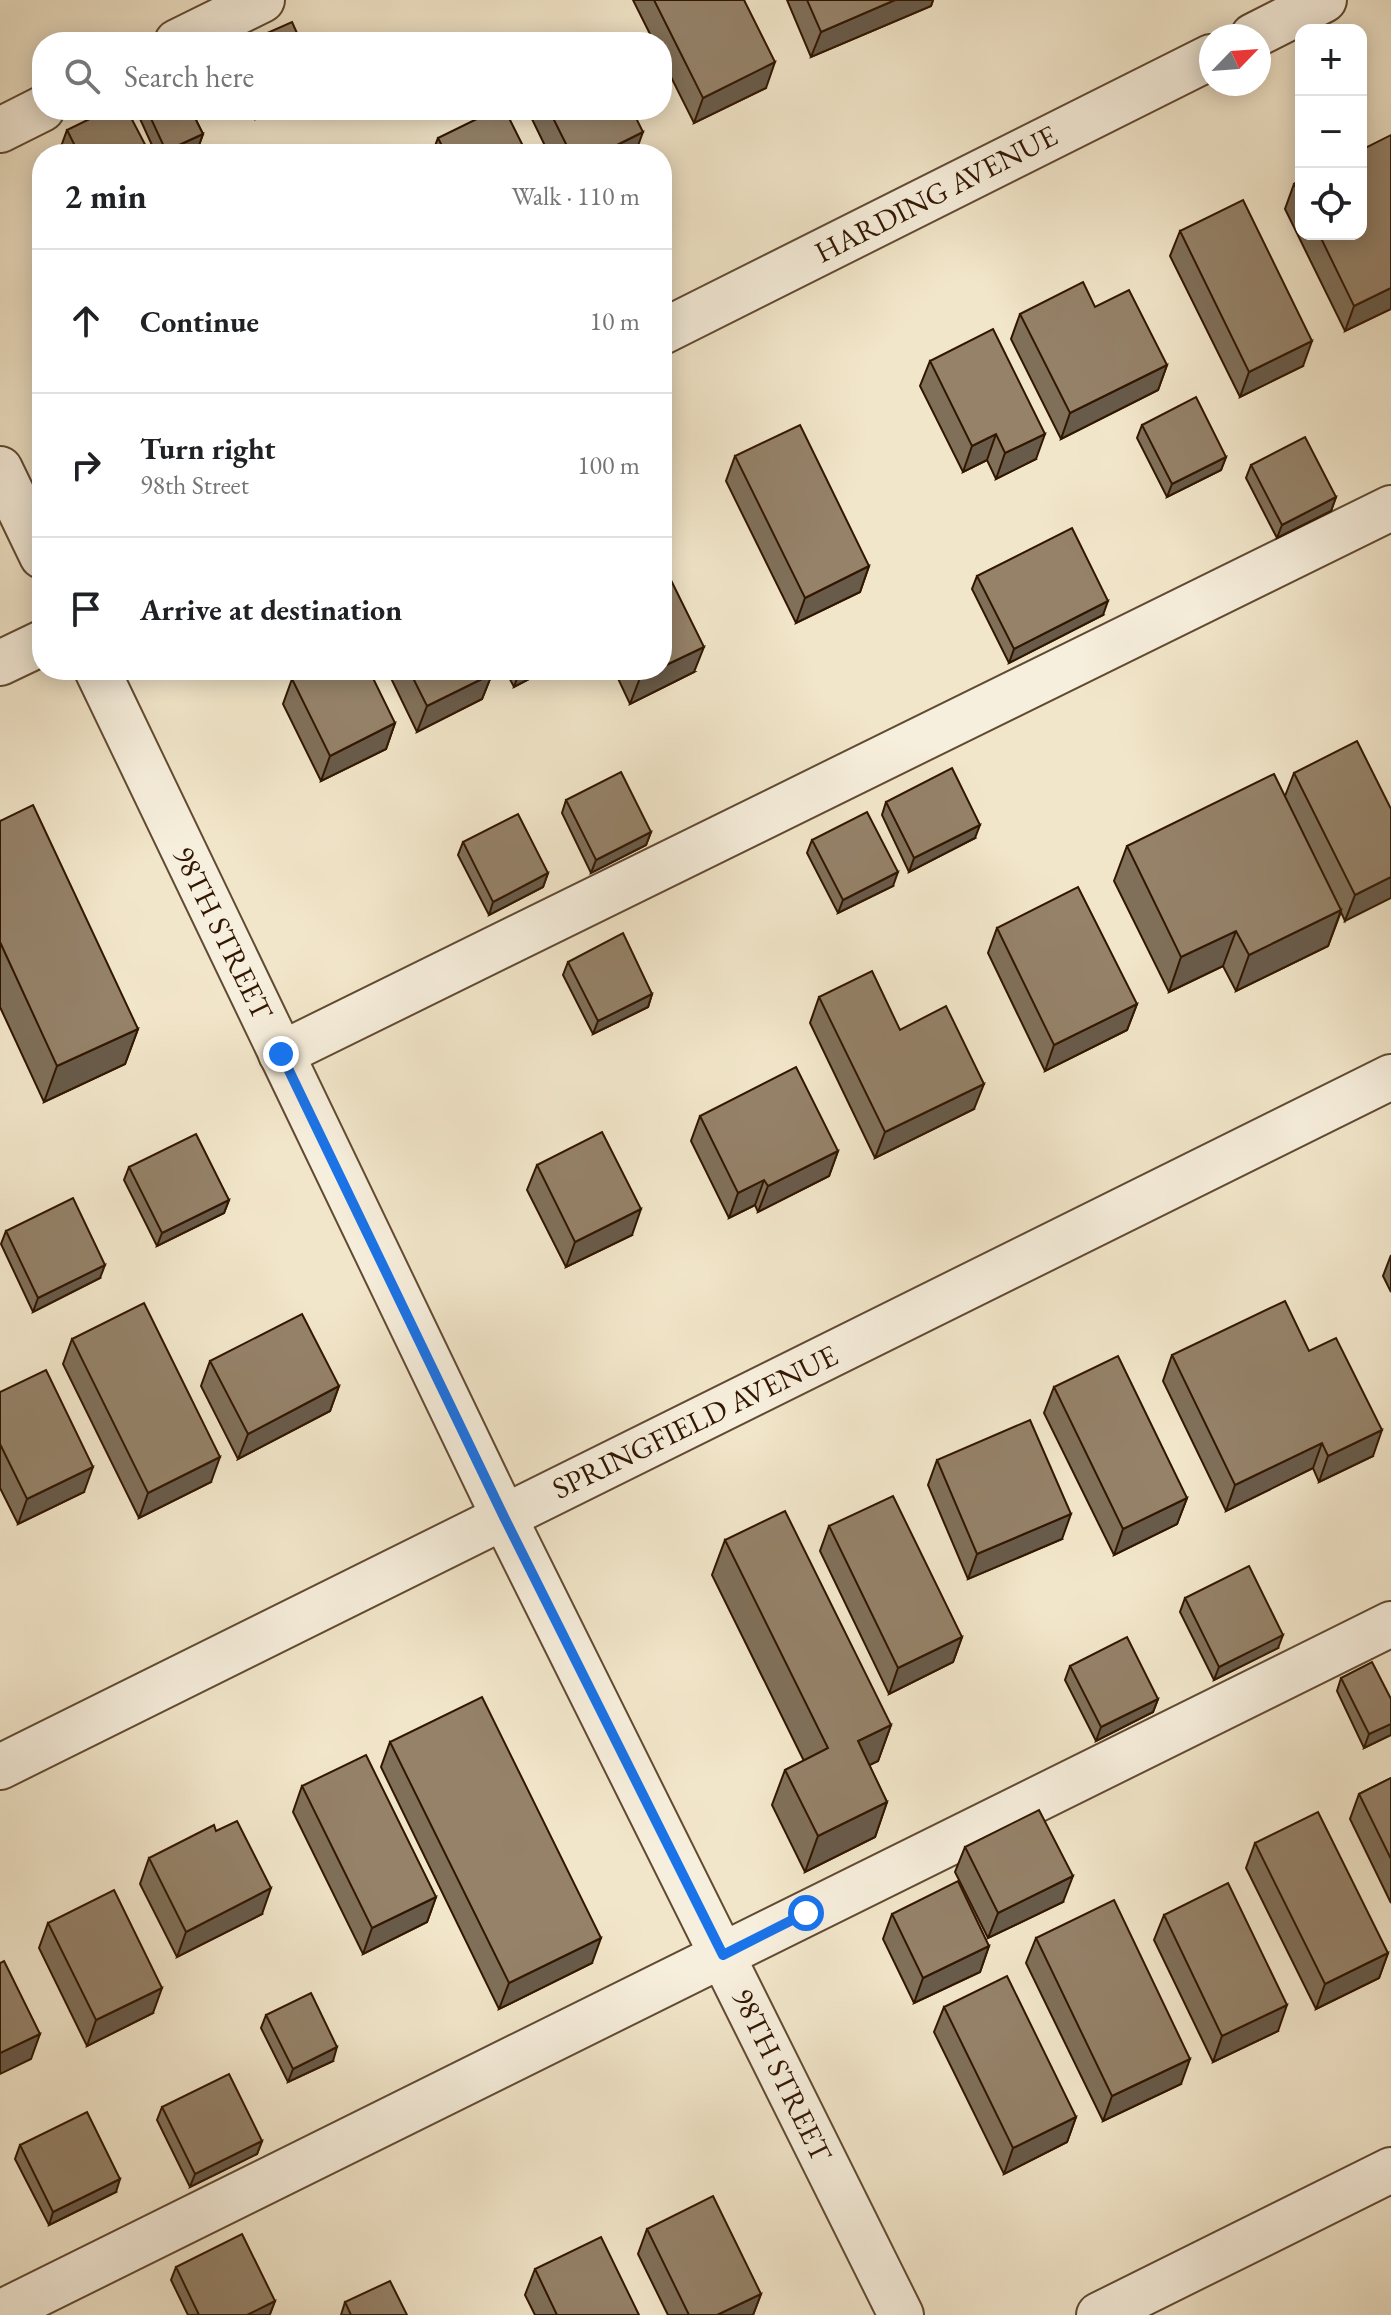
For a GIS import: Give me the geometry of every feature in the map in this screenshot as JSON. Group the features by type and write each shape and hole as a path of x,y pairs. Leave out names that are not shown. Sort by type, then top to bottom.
{"street":[{"path":"197,32 262,0"},
{"path":"1271,27 1324,0"},
{"name":"HARDING AVENUE","path":"672,327 1199,63"},
{"path":"0,130 32,114"},
{"path":"0,469 32,535"},
{"path":"281,1054 1391,508"},
{"path":"0,663 32,648"},
{"name":"98TH STREET","path":"102,680 504,1517 901,2315"},
{"name":"SPRINGFIELD AVENUE","path":"0,1767 1391,1077"},
{"path":"0,2313 1391,1624"},
{"path":"1099,2315 1391,2170"}],"building":[{"path":"654,0 744,0 775,62 703,98"},
{"path":"807,0 895,0 821,32"},
{"path":"292,22 296,32 270,32"},
{"path":"88,120 132,120 145,144 74,144 67,130"},
{"path":"152,120 196,120 203,134 181,144 163,144"},
{"path":"475,120 510,120 522,144 441,144 438,138"},
{"path":"554,120 637,120 643,132 619,144 566,144"},
{"path":"1391,135 1391,288 1354,306 1322,240 1367,240 1367,147"},
{"path":"1243,200 1312,341 1249,372 1180,231"},
{"path":"1083,282 1095,307 1129,290 1167,365 1070,413 1020,314"},
{"path":"993,329 1045,434 1005,453 996,434 972,446 930,361"},
{"path":"1196,397 1226,457 1172,484 1142,425"},
{"path":"800,425 869,566 805,598 735,456"},
{"path":"1305,437 1336,497 1282,525 1251,465"},
{"path":"1072,528 1108,601 1014,649 977,576"},
{"path":"672,582 704,647 672,662"},
{"path":"292,680 374,680 395,723 330,756"},
{"path":"414,680 480,680 427,706"},
{"path":"1357,741 1391,809 1391,877 1355,895 1294,773"},
{"path":"952,768 980,825 914,858 886,802"},
{"path":"621,772 651,832 596,860 566,800"},
{"path":"1274,774 1341,910 1249,955 1236,931 1181,957 1127,846"},
{"path":"33,805 138,1029 57,1066 0,942 0,821"},
{"path":"867,812 898,872 843,900 812,840"},
{"path":"518,814 548,873 493,902 463,842"},
{"path":"1078,887 1137,1004 1054,1045 997,928"},
{"path":"623,933 652,994 598,1021 568,962"},
{"path":"872,971 900,1030 946,1006 984,1084 885,1132 819,997"},
{"path":"796,1067 838,1151 768,1186 764,1180 738,1193 700,1116"},
{"path":"602,1132 641,1209 575,1242 537,1165"},
{"path":"196,1134 229,1200 162,1233 129,1167"},
{"path":"73,1198 105,1265 38,1298 6,1231"},
{"path":"1285,1301 1309,1351 1336,1338 1382,1430 1328,1456 1322,1443 1235,1485 1172,1355"},
{"path":"144,1303 220,1457 148,1493 72,1339"},
{"path":"302,1314 339,1386 248,1434 210,1361"},
{"path":"1118,1356 1187,1498 1123,1529 1054,1387"},
{"path":"46,1370 93,1467 27,1499 0,1444 0,1392"},
{"path":"1030,1420 1071,1514 977,1554 937,1460"},
{"path":"893,1496 962,1637 898,1668 829,1526"},
{"path":"785,1511 891,1725 858,1741 887,1802 818,1836 785,1770 828,1748 725,1540"},
{"path":"1249,1566 1283,1635 1219,1667 1185,1598"},
{"path":"1127,1637 1158,1699 1101,1727 1070,1666"},
{"path":"1372,1662 1391,1699 1391,1724 1369,1734 1341,1678"},
{"path":"482,1697 601,1938 509,1983 390,1742"},
{"path":"366,1755 436,1897 372,1928 302,1786"},
{"path":"1391,1778 1391,1859 1359,1794"},
{"path":"1039,1810 1073,1876 998,1913 965,1847"},
{"path":"1318,1812 1388,1953 1325,1984 1255,1843"},
{"path":"237,1821 271,1888 186,1932 149,1858 214,1825 216,1831"},
{"path":"958,1881 989,1946 923,1978 892,1914"},
{"path":"1228,1883 1287,2005 1222,2036 1164,1915"},
{"path":"114,1890 162,1988 96,2020 48,1923"},
{"path":"1114,1900 1190,2059 1112,2096 1036,1938"},
{"path":"4,1961 40,2034 0,2053 0,1963"},
{"path":"1007,1976 1076,2117 1013,2148 944,2007"},
{"path":"311,1993 337,2047 293,2069 266,2015"},
{"path":"229,2074 262,2141 195,2174 162,2107"},
{"path":"87,2112 120,2179 53,2212 20,2145"},
{"path":"713,2196 761,2294 717,2315 689,2315 647,2229"},
{"path":"242,2234 275,2301 247,2315 199,2315 176,2267"},
{"path":"601,2237 639,2315 557,2315 535,2269"},
{"path":"390,2281 407,2315 351,2315 345,2302"}],"route":[{"path":"281,1054 504,1517 723,1955 806,1913"}]}
